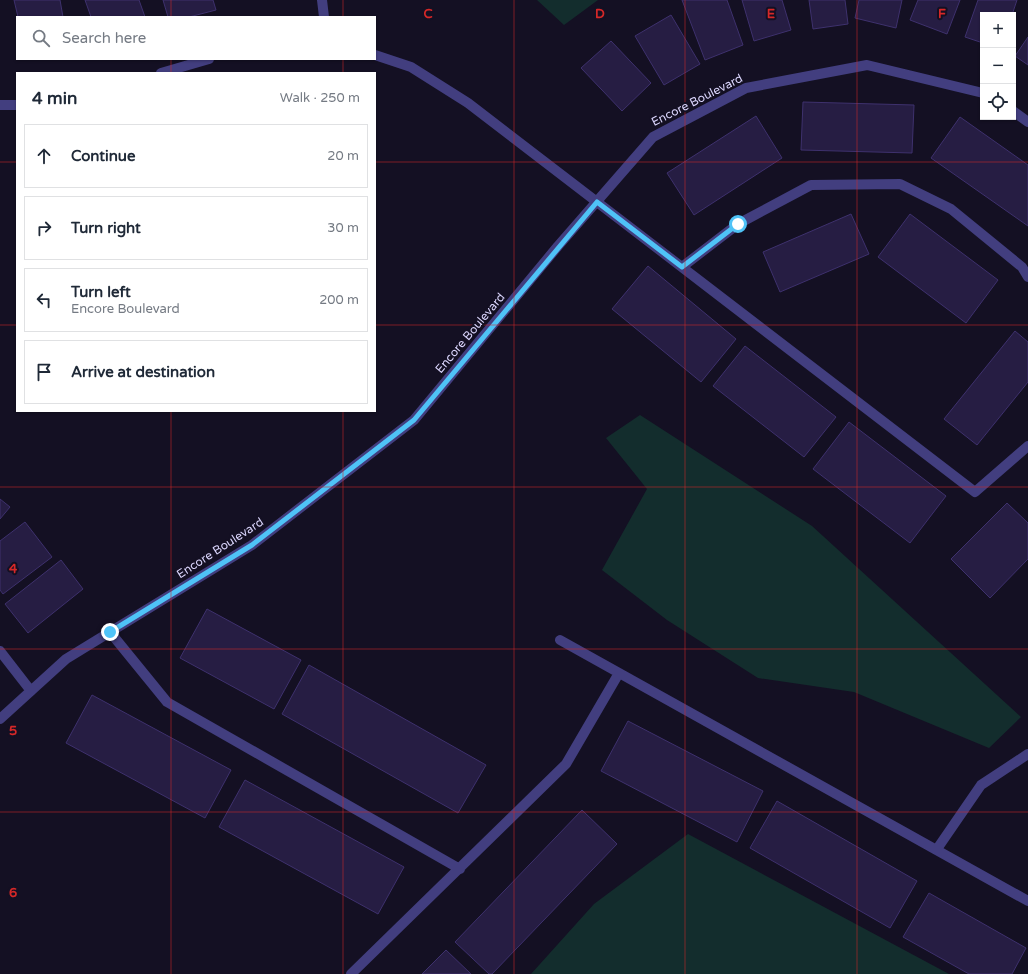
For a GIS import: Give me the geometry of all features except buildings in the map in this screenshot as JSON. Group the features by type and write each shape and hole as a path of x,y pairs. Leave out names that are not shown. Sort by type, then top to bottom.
{"street":[{"path":"322,0 324,16"},
{"path":"376,55 411,67 468,102 975,492 1028,446"},
{"path":"164,72 206,60"},
{"name":"Encore Boulevard","path":"0,719 66,659 252,545 414,420 653,136 746,88 867,65 980,92"},
{"path":"0,105 16,106"},
{"path":"1016,113 1028,122"},
{"path":"682,267 738,224 811,185 900,184 951,209 1022,267 1028,277"},
{"path":"110,632 167,702 460,869"},
{"path":"560,640 1028,901"},
{"path":"0,651 31,691"},
{"path":"351,974 566,764 619,673"},
{"path":"937,849 981,785 1028,754"}],"green space":[{"path":"537,0 598,0 564,25"},
{"path":"640,415 812,526 1021,717 989,748 854,692 758,678 667,620 602,570 647,489 606,438"},
{"path":"688,834 949,974 531,974 594,904"}],"route":[{"path":"110,632 252,545 414,420 558,246 597,202 682,267 738,224"}]}
